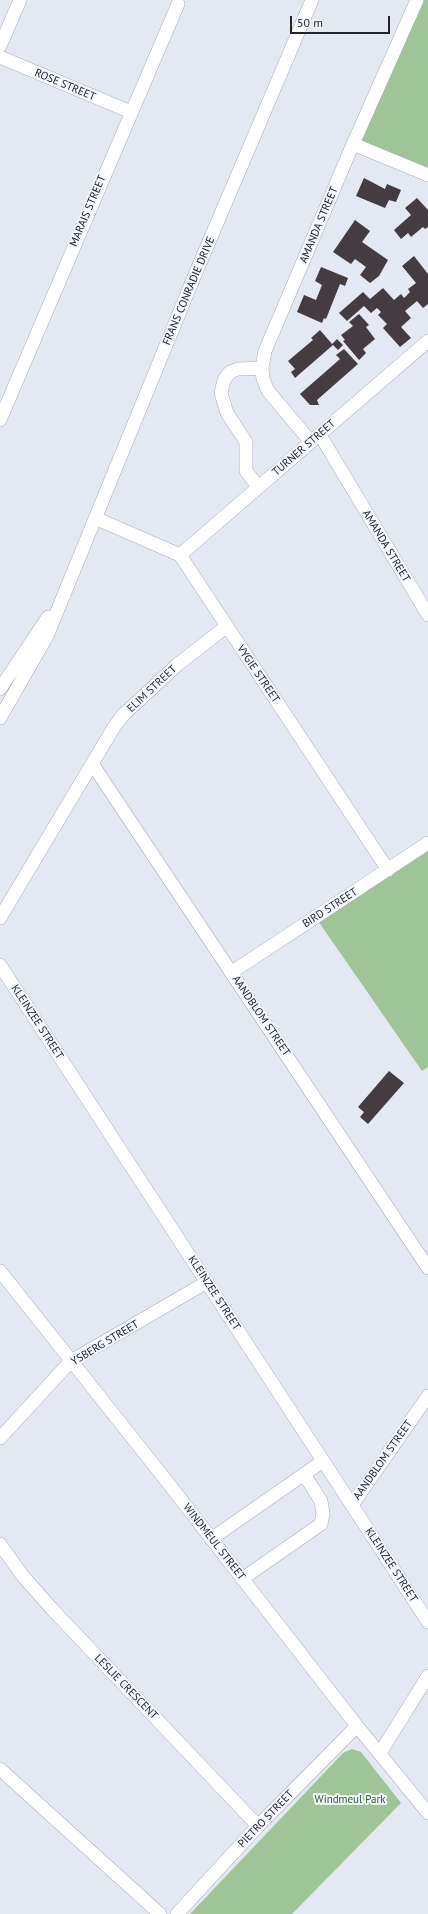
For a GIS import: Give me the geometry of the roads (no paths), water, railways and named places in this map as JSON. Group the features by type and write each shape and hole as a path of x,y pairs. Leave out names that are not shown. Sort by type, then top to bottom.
{"street":[{"path":"0,46 20,0"},
{"name":"FRANS CONRADIE DRIVE","path":"2,712 47,636 194,277 312,0"},
{"name":"AMANDA STREET","path":"417,0 353,144 265,351 262,368 263,379 268,391 315,438 428,615"},
{"name":"MARAIS STREET","path":"0,420 4,397 178,4"},
{"name":"ROSE STREET","path":"0,57 131,112"},
{"path":"353,144 428,175"},
{"name":"TURNER STREET","path":"180,555 428,341"},
{"path":"258,487 246,471 246,442 227,413 221,393 224,380 230,372 262,368"},
{"path":"95,518 180,555"},
{"name":"VYGIE STREET","path":"180,555 388,870"},
{"name":"FRANS CONRADIE DRIVE","path":"0,689 28,649 69,583"},
{"name":"ELIM STREET","path":"93,766 114,727 123,715 178,665 227,626"},
{"path":"0,918 93,766"},
{"name":"AANDBLOM STREET","path":"93,766 232,972 428,1268"},
{"name":"BIRD STREET","path":"232,972 428,843"},
{"name":"KLEINZEE STREET","path":"0,965 428,1622"},
{"name":"WINDMEUL STREET","path":"0,1271 357,1726 428,1813"},
{"name":"YSBERG STREET","path":"0,1438 71,1361 207,1282"},
{"name":"AANDBLOM STREET","path":"352,1505 428,1396"},
{"path":"211,1539 323,1462"},
{"path":"242,1579 321,1524 323,1513 321,1501 304,1474"},
{"name":"LESLIE CRESCENT","path":"0,1544 22,1575 52,1609 258,1826"},
{"path":"380,1753 428,1676"},
{"name":"PIETRO STREET","path":"178,1914 258,1826 357,1726"},
{"path":"0,1770 160,1914"}],"park label":[{"name":"Windmeul Park","path":"350,1800"}]}
